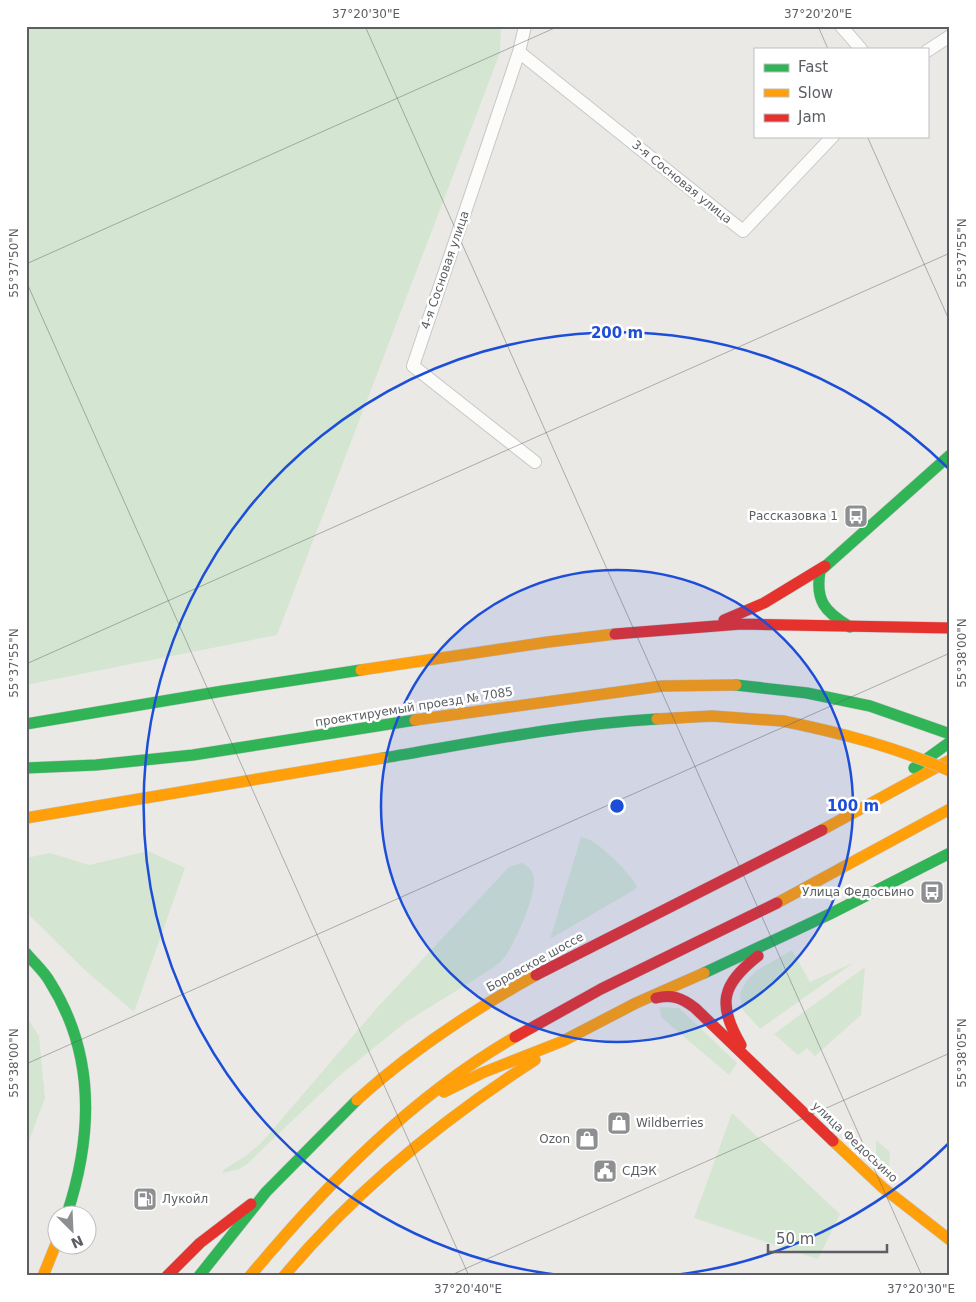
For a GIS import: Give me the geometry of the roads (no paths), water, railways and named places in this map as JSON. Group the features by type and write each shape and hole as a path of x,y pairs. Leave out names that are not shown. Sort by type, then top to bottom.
{"main road":[{"path":"691,628 749,611 783,593 823,568 950,455"},
{"path":"823,568 816,585 818,597 834,618 850,626"},
{"path":"26,724 223,691 548,642 640,631 741,624 950,628"},
{"name":"проектируемый проезд № 7085","path":"26,768 96,765 193,755 482,710 662,686 737,685 807,693 870,706 950,734"},
{"path":"26,818 490,740 624,721 712,716 783,721 846,734 902,750 950,771"},
{"path":"792,846 890,784 950,742"},
{"name":"Боровское шоссе","path":"198,1276 266,1192 327,1129 372,1086 453,1025 562,961 792,846 950,760"},
{"path":"250,1276 295,1221 373,1143 400,1118 471,1064 541,1021 599,990 812,885 950,809"},
{"path":"400,1118 434,1097 482,1073 563,1041 636,1003 778,939 950,853"},
{"path":"748,1057 729,1022 726,1011 728,989 732,979 742,968 778,939"},
{"path":"26,953 50,982 73,1029 85,1078 86,1134 76,1191 71,1204"},
{"path":"636,1003 671,995 682,998 748,1057"},
{"path":"284,1276 298,1258 362,1192 485,1093 563,1041"},
{"name":"улица Федосьино","path":"748,1057 867,1174 950,1240"},
{"path":"167,1276 200,1243 266,1192"},
{"path":"43,1276 52,1254"}],"street":[{"name":"4-я Сосновая улица","path":"525,26 519,52 413,366 535,462"},
{"path":"841,26 860,48"},
{"path":"928,50 950,36"},
{"name":"3-я Сосновая улица","path":"519,52 743,231 831,138"}],"place":[{"name":"Рассказовка 1","path":"856,516"},
{"name":"Улица Федосьино","path":"932,892"},
{"name":"Wildberries","path":"619,1123"},
{"name":"Ozon","path":"587,1139"},
{"name":"СДЭК","path":"605,1171"},
{"name":"Лукойл","path":"145,1199"}]}
